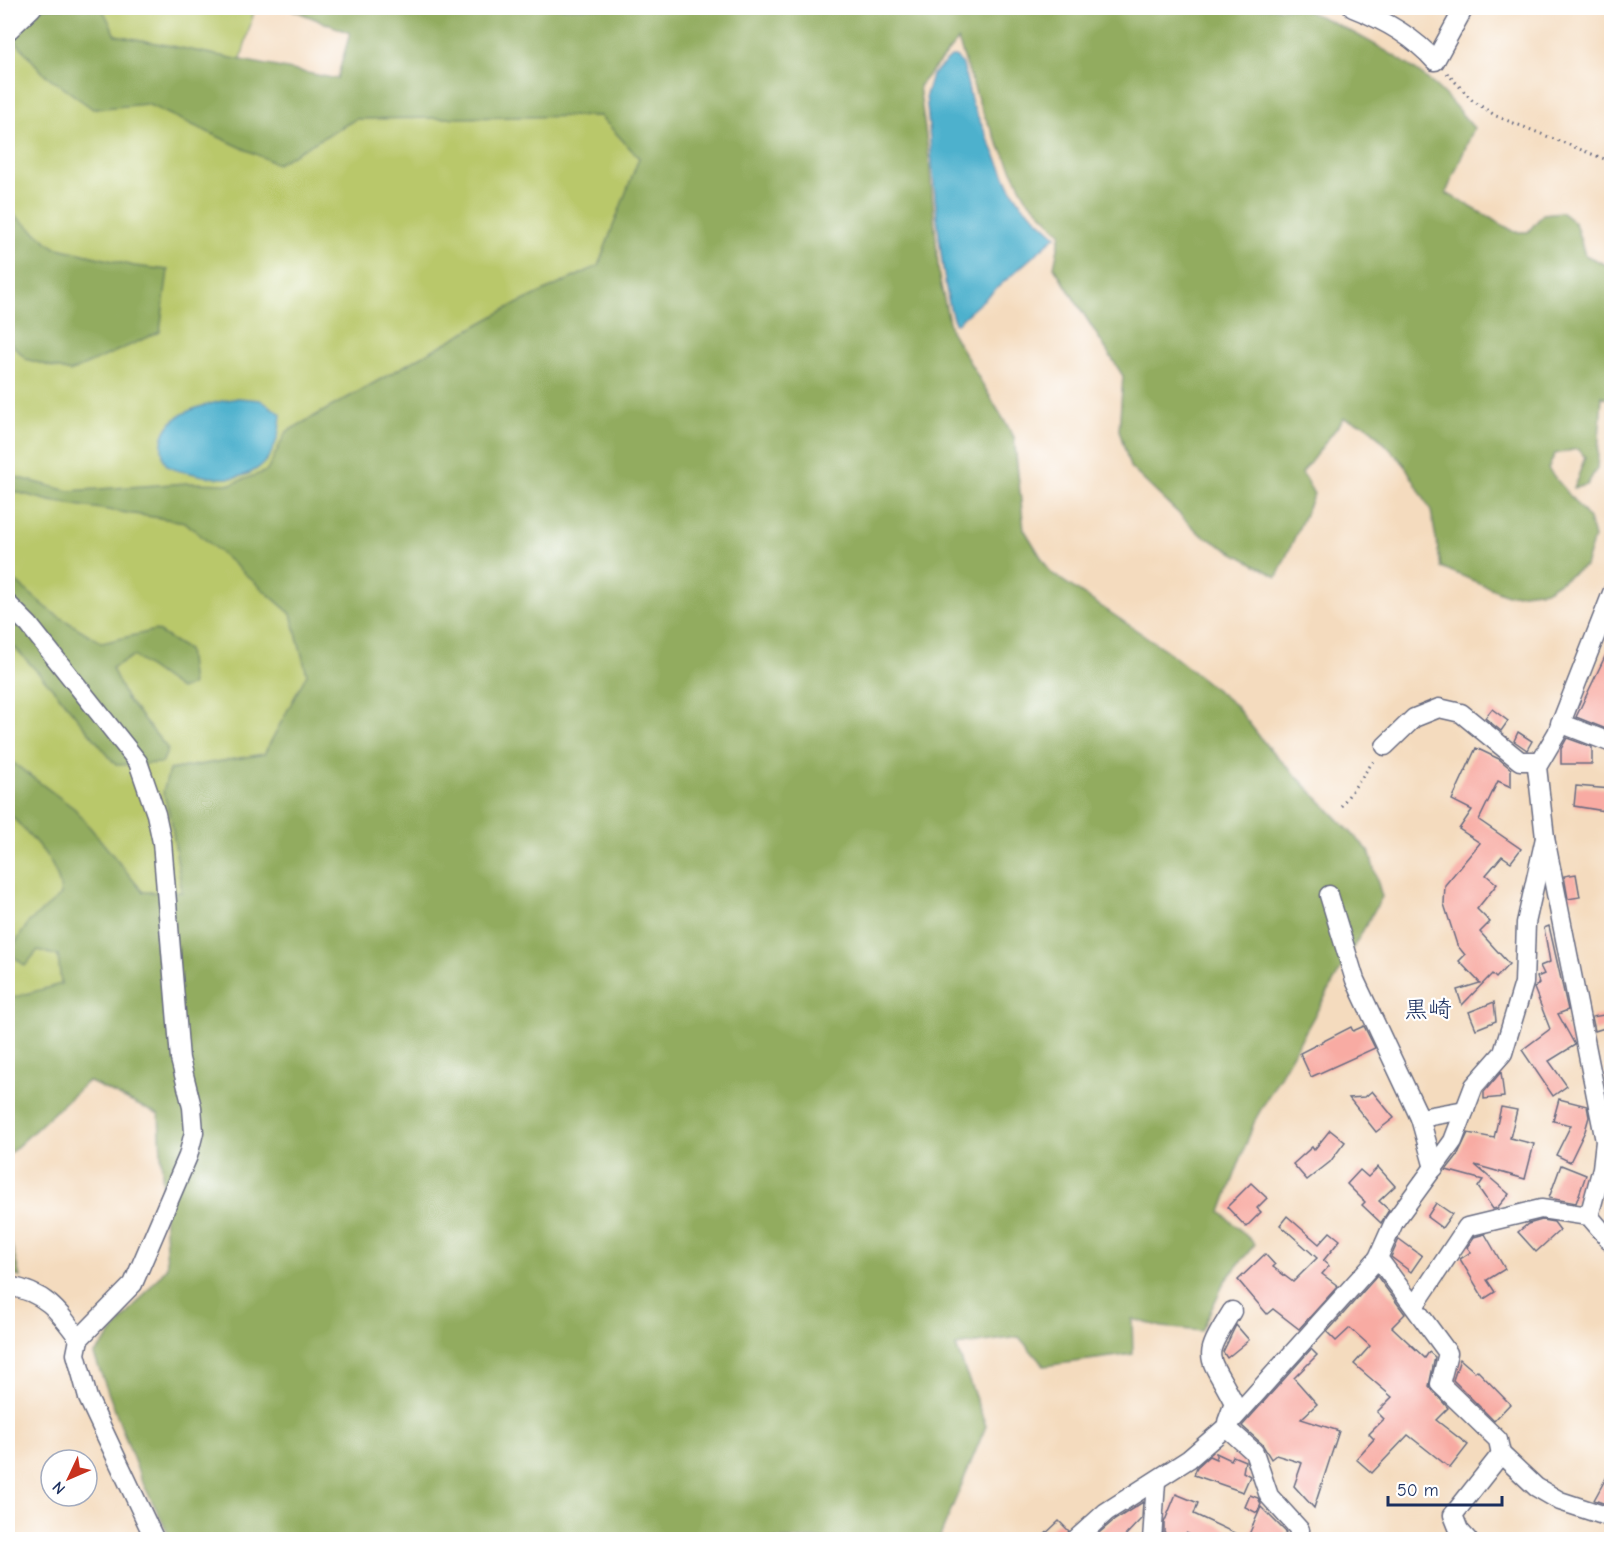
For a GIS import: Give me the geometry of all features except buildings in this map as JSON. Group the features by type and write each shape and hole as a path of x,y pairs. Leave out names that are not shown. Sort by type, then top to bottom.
{"street":[{"path":"8,32 32,8"},
{"path":"1353,8 1383,13 1423,47 1435,61 1464,8"},
{"path":"1589,1216 1608,1140 1545,838 1538,761 1560,723 1611,593"},
{"path":"8,604 29,625 138,762 156,814 162,842 180,1059 192,1107 194,1132 188,1156 133,1284 79,1339 76,1354 78,1369 88,1398 154,1539"},
{"path":"1385,746 1414,718 1439,708 1461,713 1520,761 1538,761"},
{"path":"1560,723 1611,743"},
{"path":"1075,1539 1106,1512 1189,1459 1226,1427 1378,1258 1394,1222 1453,1142 1474,1086 1503,1053 1524,983 1526,923 1545,838"},
{"path":"1329,895 1355,980 1420,1118 1434,1168"},
{"path":"1420,1118 1465,1110"},
{"path":"1415,1305 1467,1227 1541,1209 1589,1216 1611,1243"},
{"path":"1378,1258 1415,1305 1448,1353 1440,1384 1498,1440 1501,1454 1536,1487 1560,1501 1611,1518"},
{"path":"8,1286 24,1289 48,1300 79,1339"},
{"path":"1226,1427 1234,1403 1211,1362 1210,1346 1232,1311"},
{"path":"1226,1427 1254,1452 1269,1496 1300,1530 1297,1539"},
{"path":"1468,1539 1459,1530 1453,1515 1501,1454"},
{"path":"1152,1539 1156,1482"}],"path":[{"path":"1435,61 1472,100 1496,116 1611,162"},
{"path":"1341,806 1385,746"}],"green space":[{"path":"8,8 255,8 239,66 147,102 356,116 601,113 642,157 599,267 268,473 231,486 68,492 8,477"},
{"path":"42,8 102,8 116,35 337,79 350,33 288,8 1296,8 1348,30 1405,63 1439,89 1474,128 1446,193 1515,232 1528,232 1543,214 1561,212 1575,223 1585,255 1608,266 1611,261 1611,401 1602,396 1597,468 1587,485 1574,488 1585,457 1577,449 1555,454 1548,469 1589,519 1594,538 1585,566 1547,590 1507,595 1441,567 1431,511 1404,464 1367,425 1344,418 1302,473 1314,494 1277,577 1200,534 1130,467 1119,430 1123,376 1054,267 1061,233 1026,198 982,111 958,40 919,86 929,158 939,277 951,331 1014,437 1024,529 1050,572 1166,650 1235,705 1266,745 1369,851 1382,897 1255,1120 1221,1212 1255,1244 1225,1281 1201,1331 1162,1327 1132,1319 1133,1354 1044,1366 1019,1337 956,1346 986,1426 939,1539 171,1539 141,1479 94,1355 167,1267 159,1115 88,1081 8,1155 8,999 61,984 58,956 38,950 25,966 9,952 29,922 61,895 59,882 49,860 8,812 8,759 75,809 143,892 182,892 171,819 163,792 169,770 264,754 307,674 291,614 185,522 50,501 8,490 8,475 69,491 188,483 231,484 267,471 286,432 508,308 598,266 639,158 600,116 356,119 277,164 147,104 93,109 43,73 13,38"},
{"path":"8,210 54,247 134,266 168,270 160,332 70,372 26,359 8,340"},
{"path":"8,488 186,520 296,612 312,675 187,897 140,897 8,764"},
{"path":"8,575 53,613 102,643 156,630 188,650 192,685 180,689 133,656 112,668 126,698 168,749 162,763 116,765 56,692 8,640"},
{"path":"8,807 65,878 65,897 39,946 62,954 67,988 8,1005"},
{"path":"8,1231 20,1277 8,1273"}],"water":[{"path":"951,57 956,57 963,65 972,104 1010,187 1022,205 1056,236 956,324 951,310 941,253 926,95 932,75"},
{"path":"238,398 260,400 281,414 279,433 266,461 256,470 230,478 181,471 166,464 162,449 163,436 177,417 201,406"}],"district":[{"name":"黒崎","path":"1428,1009"}]}
